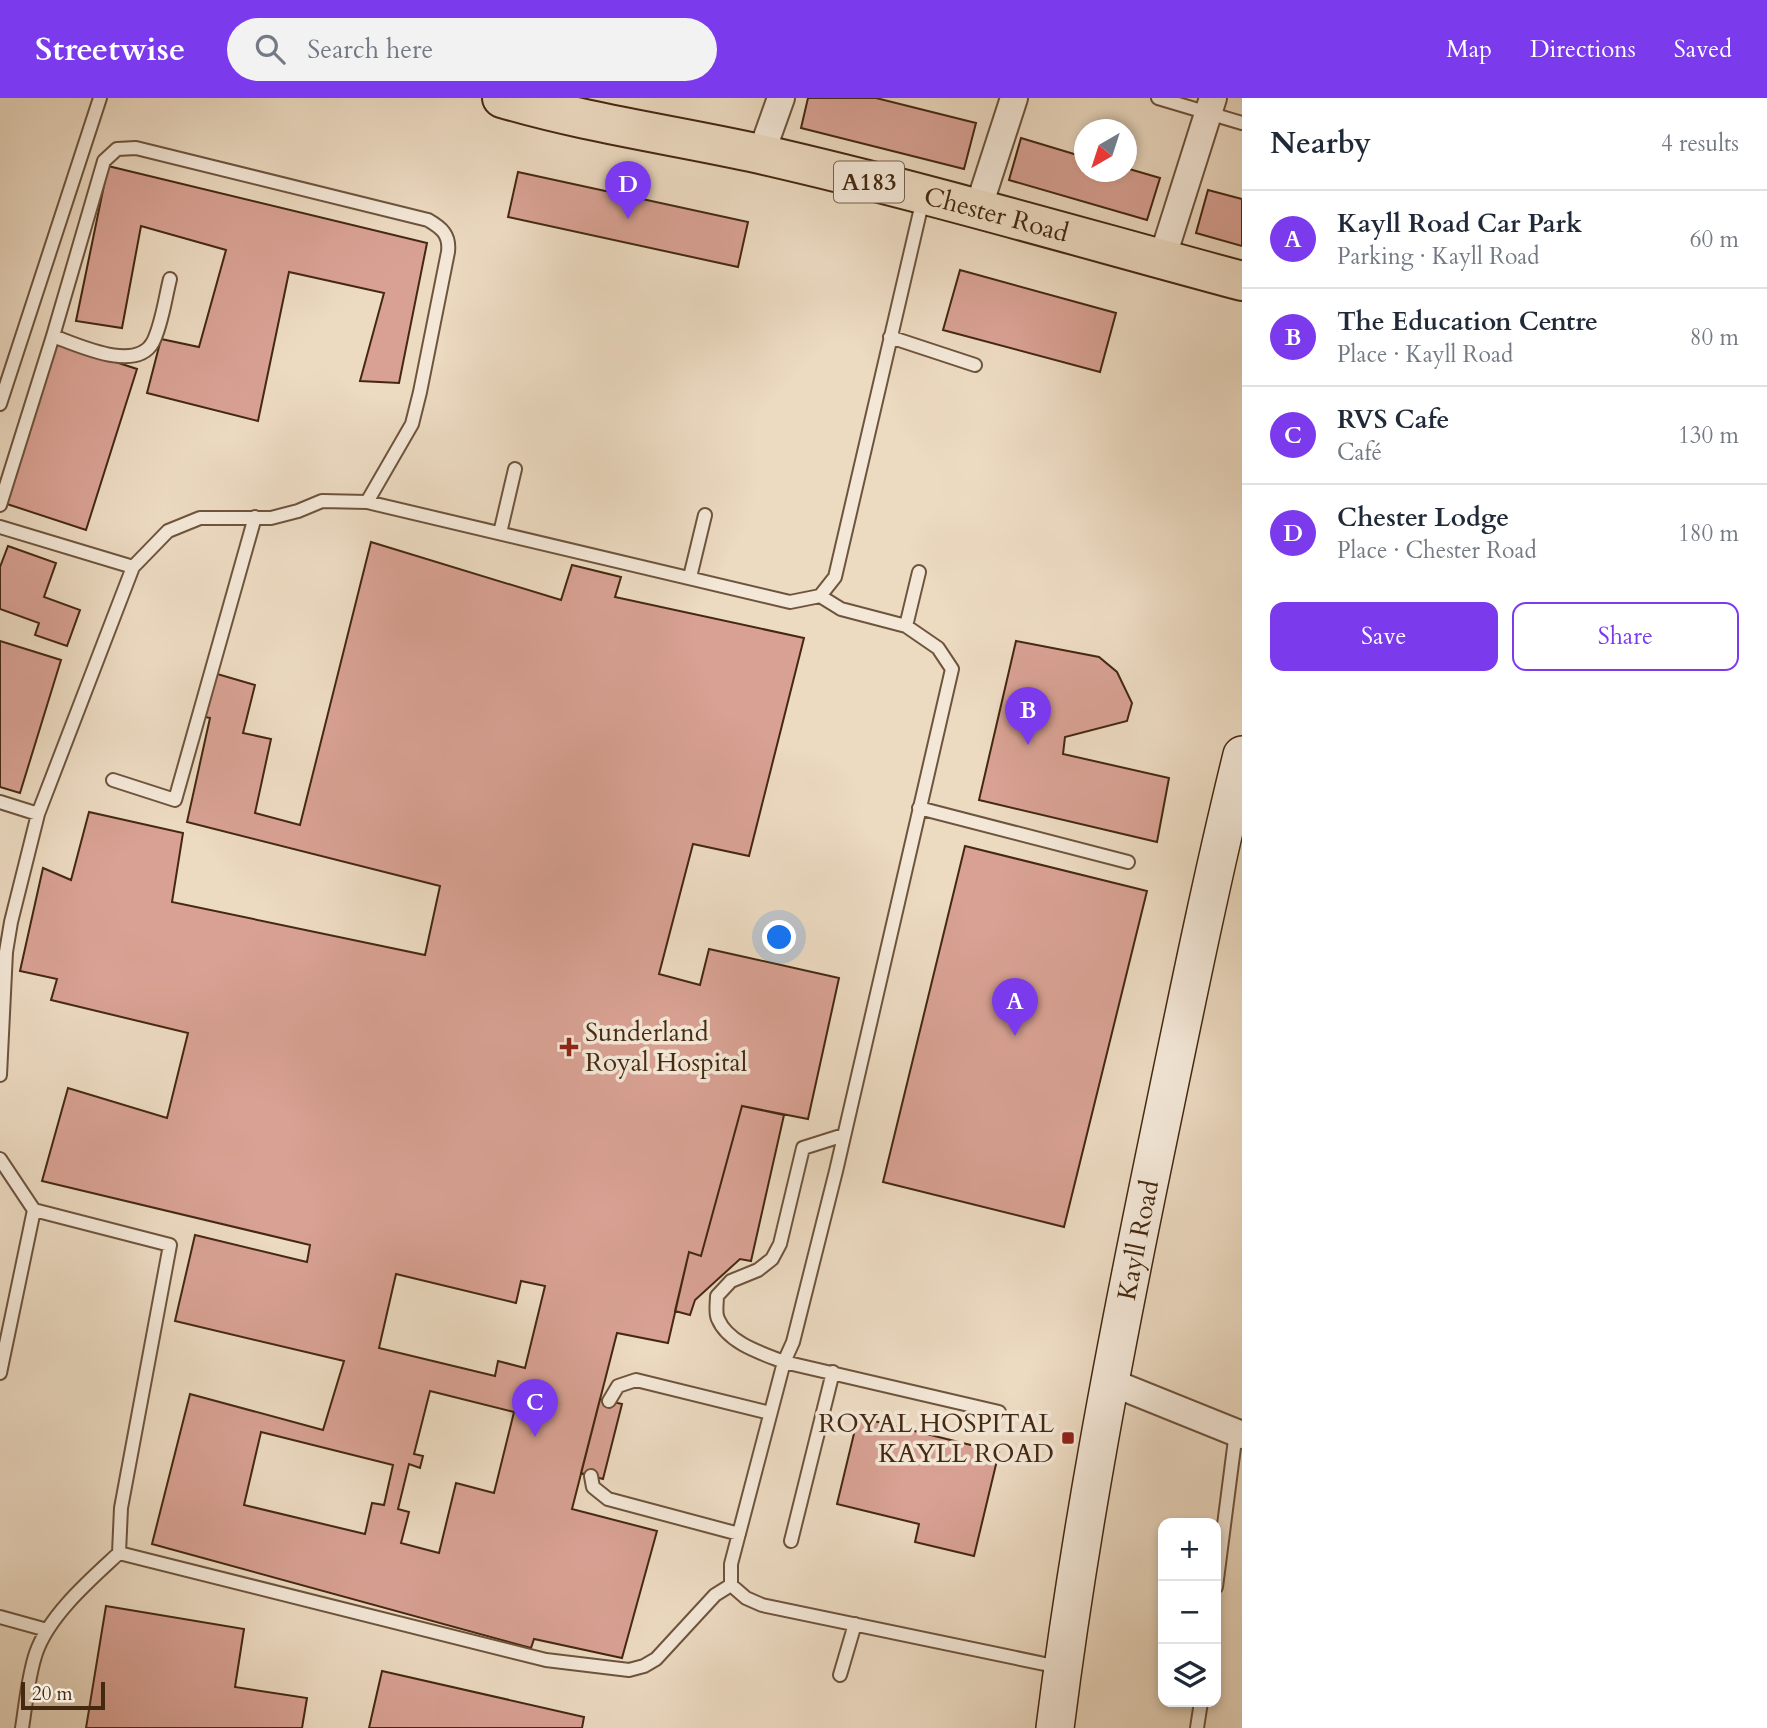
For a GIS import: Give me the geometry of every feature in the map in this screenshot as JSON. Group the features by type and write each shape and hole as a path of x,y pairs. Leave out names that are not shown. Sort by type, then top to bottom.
{"main road":[{"name":"Chester Road","path":"502,98 549,105 761,154 978,209 1242,281"}],"street":[{"path":"761,154 781,98"},
{"path":"978,209 1014,98"},
{"path":"1162,259 1210,106"},
{"name":"Kayll Road","path":"1055,1728 1108,1381 1210,885 1242,755"},
{"path":"1108,1381 1239,1434"}],"lane":[{"path":"0,404 100,98"},
{"path":"1158,98 1210,106 1242,123"},
{"path":"0,505 104,161 117,149 136,148 428,220 440,226 447,235 448,252 421,392 412,424 367,502"},
{"path":"0,1075 5,920 38,814 133,566 168,531 200,518 271,518 298,512 322,501 367,502 790,602 820,596 835,577 923,196"},
{"path":"53,336 100,352 124,357 135,356 147,350 154,340 170,279"},
{"path":"890,337 975,365"},
{"path":"500,533 515,469"},
{"path":"690,577 705,515"},
{"path":"113,780 175,800 255,517"},
{"path":"0,527 133,566"},
{"path":"906,626 919,572"},
{"path":"820,596 841,609 906,626 938,648 952,668 844,1135 793,1342 784,1362 731,1564 731,1585 746,1598 762,1605 1063,1668"},
{"path":"0,802 38,814"},
{"path":"919,808 1128,862"},
{"path":"844,1135 803,1148 780,1244 772,1259 758,1270 731,1281 717,1296 716,1317 729,1335 759,1353 784,1362 999,1412"},
{"path":"0,1159 33,1210 170,1245 121,1508 119,1553 86,1584 47,1630 36,1653 22,1728"},
{"path":"0,1373 33,1210"},
{"path":"791,1541 833,1372"},
{"path":"610,1401 618,1386 636,1380 770,1413"},
{"path":"1217,1581 1239,1434"},
{"path":"591,1476 593,1487 608,1499 739,1534"},
{"path":"119,1553 546,1660 629,1670 656,1659 715,1595 731,1585"},
{"path":"0,1617 47,1630"},
{"path":"840,1675 855,1624"},
{"path":"1197,1728 1200,1707"}],"building":[{"path":"808,98 876,98 976,123 964,169 801,128"},
{"path":"1021,138 1074,154 1074,182 1137,182 1137,171 1160,178 1147,220 1009,180"},
{"path":"108,166 427,243 399,383 360,381 384,293 289,272 258,421 147,393 161,339 199,347 226,250 141,226 122,328 76,321"},
{"path":"518,172 748,222 738,267 508,217"},
{"path":"1208,190 1242,199 1242,246 1196,233"},
{"path":"960,270 1116,313 1100,372 943,330"},
{"path":"57,343 137,369 86,530 4,503"},
{"path":"371,542 561,600 572,565 621,577 615,597 804,638 749,856 693,844 659,974 700,985 709,949 839,978 808,1119 742,1106 701,1256 689,1252 668,1343 617,1333 572,1509 657,1531 622,1658 534,1639 531,1648 152,1544 190,1394 323,1430 344,1361 175,1321 195,1235 307,1262 310,1245 42,1181 68,1088 167,1118 188,1033 51,1000 57,979 20,971 43,868 71,880 89,812 183,833 172,902 425,955 440,886 187,822 210,718 197,715 207,671 255,685 243,733 271,739 255,813 300,825","holes":["396,1274 516,1303 521,1281 545,1286 525,1368 498,1361 495,1376 379,1348","430,1391 514,1412 494,1493 456,1483 439,1553 401,1543 409,1512 398,1509 409,1464 420,1468 423,1456 414,1454","261,1432 393,1465 384,1505 372,1503 365,1534 244,1505"]},
{"path":"8,546 56,563 44,597 80,610 67,646 35,635 39,623 0,609 0,567"},
{"path":"0,641 61,660 20,793 0,787"},
{"path":"1016,641 1099,657 1117,672 1132,703 1127,721 1065,737 1063,754 1169,778 1157,842 979,800"},
{"path":"965,846 1147,891 1064,1227 883,1182"},
{"path":"742,1106 784,1115 751,1261 740,1259 695,1300 690,1315 675,1311 689,1252 701,1256"},
{"path":"600,1399 622,1404 603,1479 581,1473"},
{"path":"858,1417 999,1452 974,1556 915,1542 919,1524 837,1504"},
{"path":"106,1606 244,1629 235,1687 307,1698 302,1728 86,1728"},
{"path":"382,1671 584,1717 582,1728 369,1728"}],"place":[{"name":"Chester Lodge","path":"628,219"},
{"name":"The Education Centre","path":"1028,745"},
{"name":"Kayll Road Car Park","path":"1015,1036"},
{"name":"Sunderland Royal Hospital","path":"569,1047"},
{"name":"RVS Cafe","path":"535,1437"},
{"name":"ROYAL HOSPITAL KAYLL ROAD","path":"1068,1438"}]}
